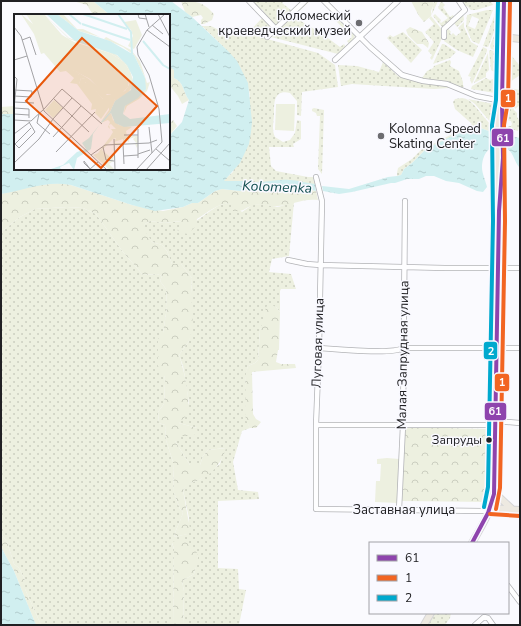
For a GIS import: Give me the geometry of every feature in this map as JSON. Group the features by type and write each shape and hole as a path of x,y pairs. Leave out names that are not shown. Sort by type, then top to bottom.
{"main road":[{"path":"473,542 486,519 494,488 504,1"},
{"path":"504,37 520,39"},
{"path":"494,488 506,504 517,510"},
{"path":"490,508 517,510"},
{"path":"486,519 494,513 505,509"},
{"path":"424,625 430,614"}],"street":[{"path":"249,1 276,29"},
{"path":"266,37 305,1"},
{"path":"324,1 360,37 402,75 423,81 447,84 476,96"},
{"path":"335,60 398,1"},
{"path":"444,37 444,29 465,10 459,1"},
{"path":"464,94 502,101"},
{"name":"Луговая улица","path":"316,177 322,201 316,425 316,509"},
{"name":"Малая Запрудная улица","path":"399,510 403,425 405,201"},
{"path":"288,260 320,265 520,268"},
{"path":"319,348 372,351 399,351 403,348 520,348"},
{"path":"316,425 520,423"},
{"name":"Заставная улица","path":"316,509 484,511 490,508"},
{"path":"509,587 520,602"},
{"path":"475,625 484,617 488,618 493,625"}],"green space":[{"path":"73,1 93,1 109,14 92,14 87,5"},
{"path":"181,1 191,1 203,5 214,14 212,20 201,24 201,20 203,18 201,15 192,17 185,12"},
{"path":"251,1 284,1 282,3 292,11 276,26 264,15 263,10 258,9"},
{"path":"308,1 310,1 294,16 340,47 344,44 346,47 338,54 271,37"},
{"path":"411,1 433,1 434,4 431,11 431,16 424,22"},
{"path":"433,1 438,1 431,16"},
{"path":"441,1 445,5 443,7 450,17 453,15 455,18 443,28 433,16 435,14 441,20 441,23 448,18 438,8"},
{"path":"460,1 491,1 493,5 471,10 467,6 464,6"},
{"path":"493,10 479,44 472,41 466,27 467,15","holes":["472,16 479,19 475,29 468,26"]},
{"path":"499,10 498,21 489,45 488,47 483,46 496,11"},
{"path":"463,13 464,20 457,27 454,23 448,28"},
{"path":"431,16 443,31 443,36 432,60 430,58 432,55 428,51 434,42 425,32 434,24 429,18"},
{"path":"263,17 273,28 272,31 259,29 257,33 260,37 318,53 335,65 338,87 302,92 301,116 297,115 297,101 290,93 280,93 277,95 275,102 273,132 275,137 283,142 290,140 295,133 297,120 301,121 301,139 293,144 294,147 269,147 271,166 276,171 313,177 315,184 308,184 300,181 250,183 245,181 223,181 233,172 250,95 243,74 238,65 225,49 202,26 211,26 225,33 234,32 247,34"},
{"path":"336,17 355,36 349,44 347,41 352,37 334,19"},
{"path":"464,22 464,27 471,42 478,46 473,57 457,50 444,41 445,31 448,28 451,35 453,33 456,36 461,32 458,28"},
{"path":"498,25 497,51 491,49 490,46"},
{"path":"410,27 422,32 429,43 428,48 423,44 417,44 408,35 406,30"},
{"path":"403,32 422,50 411,63 387,38 390,35 393,37"},
{"path":"442,44 456,52 450,58 433,64"},
{"path":"483,47 487,49 487,51 472,84 470,80 471,77 468,76"},
{"path":"491,50 498,53 497,70 494,72 491,70 489,51"},
{"path":"488,53 489,70 486,73 486,77 474,83"},
{"path":"509,55 511,55 520,66 520,75 510,82 508,81"},
{"path":"450,60 450,66 459,71 464,87 423,80 422,78 427,71 434,66"},
{"path":"383,62 398,76 424,83 447,86 449,88 434,89 352,84 341,86 338,65 357,66 379,72"},
{"path":"170,67 174,70 174,78 180,82 189,100 182,104 170,86"},
{"path":"486,78 490,80 493,79 497,83 495,93 471,89 472,86"},
{"path":"510,88 520,90 520,105 515,109"},
{"path":"507,89 520,122 518,131 508,128 508,126 511,126 512,124 511,121 507,120"},
{"path":"462,98 471,102 495,127 494,133 475,126 426,149 404,169 401,175 397,176 398,168 412,159 421,150 472,124 455,109 453,102 455,99"},
{"path":"468,99 494,104 495,120 492,120 492,124 475,104"},
{"path":"276,104 295,104 294,131 275,130"},
{"path":"14,106 14,114 1,114 1,107"},
{"path":"314,108 324,110 322,174 318,169 320,116 317,116 316,113 312,111"},
{"path":"173,120 177,126 170,135 170,123"},
{"path":"62,183 132,205 163,211 183,207 192,203 198,203 215,191 222,189 240,191 266,187 301,187 316,191 318,200 308,200 283,205 254,205 242,210 233,211 232,203 227,203 213,208 197,219 196,226 188,234 177,232 181,221 164,223 150,221 145,224 144,229 152,242 162,245 167,251 172,264 181,264 192,278 191,293 193,327 189,341 179,355 186,384 188,409 186,415 179,423 197,428 198,434 189,436 175,436 175,441 190,465 200,465 203,456 208,450 226,448 222,458 213,471 199,480 192,482 183,490 190,529 188,534 174,537 183,512 180,509 174,493 173,462 166,440 165,425 159,423 158,412 164,404 165,377 158,366 158,337 163,333 167,307 166,289 160,281 162,276 157,274 143,275 123,252 96,214 83,208 67,207 35,209 20,217 1,232 1,194 37,185"},
{"path":"294,202 289,256 272,259 269,272 291,274 296,289 281,289 280,312 276,307 265,313 264,321 260,330 258,360 248,366 246,372 246,414 250,428 242,431 233,462 238,490 258,492 259,499 218,501 218,568 238,569 239,589 246,590 239,625 183,625 184,591 182,581 194,574 198,557 172,543 174,549 173,625 41,625 25,589 25,580 19,568 14,564 7,542 1,533 1,232 20,217 35,209 67,207 83,208 96,214 123,252 143,275 157,274 162,276 160,281 166,289 167,307 163,333 165,383 164,404 158,412 159,423 165,425 166,440 173,462 174,493 180,509 183,512 174,537 187,534 189,518 183,490 187,484 201,479 220,464 225,448 208,450 203,456 200,465 190,465 175,441 175,436 189,436 197,428 179,423 189,403 183,366 179,355 189,341 192,278 181,264 172,264 167,251 162,245 152,242 143,229 145,224 150,221 164,223 182,221 177,232 224,204 232,203 242,212 252,205 262,204 278,207"},
{"path":"270,304 276,307 280,312 279,350 276,362 281,364 295,364 296,368 252,372 253,414 256,419 261,422 256,428 250,428 246,420 245,413 246,372 248,366 258,360 260,330 266,307"},
{"path":"403,427 488,429 487,502 402,501"},
{"path":"377,459 399,459 398,503 375,502 376,481 380,481 381,464 377,464"},
{"path":"1,533 7,542 14,564 19,568 25,580 25,589 41,625 36,625 14,571 1,547"},
{"path":"178,540 191,545 194,548 197,554 198,562 194,574 182,581 184,591 183,625 173,625 174,549 172,542"},
{"path":"434,614 451,614 445,625 428,625"}],"water":[{"name":"Kolomenka","path":"93,1 171,1 192,17 237,61 248,83 252,122 251,132 249,144 240,163 224,181 245,181 250,183 296,180 315,184 316,191 301,187 266,187 240,191 222,189 215,191 198,203 155,211 71,185 62,184 36,186 1,194 1,114 14,114 14,170 170,170 170,135 182,122 189,100 180,82 174,78 174,70 170,67 170,14 109,14"},
{"path":"475,126 494,133 520,138 520,168 512,154 505,148 491,148 485,154 482,168 487,187 483,192 434,176 426,176 419,179 407,179 395,183 339,194 323,191 322,186 349,189 388,177 401,175 404,169 426,149"},
{"path":"1,547 14,571 36,625 1,625"}],"transit line":[{"name":"2","path":"484,507 488,487 493,221 492,125 496,100 498,1"},
{"name":"61","path":"473,542 488,513 494,494 499,211 503,158 502,101 504,1"},
{"name":"1","path":"496,509 500,488 505,221 504,125 508,101 510,1"},
{"name":"1","path":"490,514 520,516"}],"place":[{"name":"Коломеский краеведческий музей","path":"359,23"},
{"name":"Kolomna Speed Skating Center","path":"381,136"},
{"name":"Запруды","path":"489,440"}]}
